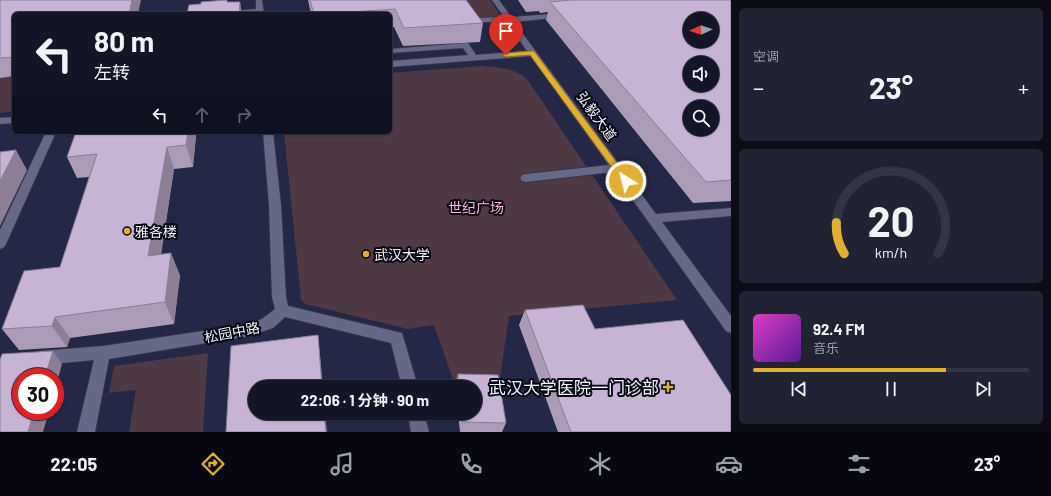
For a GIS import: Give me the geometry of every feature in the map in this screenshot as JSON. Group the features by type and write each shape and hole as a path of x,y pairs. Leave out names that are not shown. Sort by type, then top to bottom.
{"street":[{"path":"219,12 220,0"},
{"path":"259,0 260,12"},
{"path":"456,0 474,20 509,20 568,14"},
{"name":"弘毅大道","path":"495,0 731,327"},
{"path":"392,51 465,45 473,57"},
{"path":"392,64 532,53"},
{"path":"0,121 12,120"},
{"path":"0,244 50,134"},
{"path":"268,134 275,204 279,297 282,310 397,338 408,380"},
{"path":"526,178 617,168"},
{"path":"653,218 731,212"},
{"name":"松园中路","path":"26,359 103,353 249,330 273,321 282,310"},
{"path":"86,432 103,353"},
{"path":"417,420 420,432"}],"shaded area":[{"name":"武汉大学","path":"0,0 731,0 731,432 0,432"}],"green space":[{"path":"451,0 490,0 501,17 463,18"},
{"path":"12,65 12,111 0,113 0,75"},
{"name":"世纪广场","path":"482,66 517,72 527,79 677,300 509,316 500,378 482,381 453,380 434,325 408,329 305,304 301,299 284,134 392,134 392,73"},
{"path":"208,353 203,432 129,432 136,390 109,393 114,366"}],"building":[{"path":"0,0 132,0 129,12 12,12 12,57 0,58"},
{"path":"227,0 227,2 240,2 239,12 187,12 189,5 201,4 201,2"},
{"path":"310,0 466,0 483,23 404,28 395,9 350,12 313,12"},
{"path":"571,0 731,0 731,180 706,182 550,2"},
{"name":"雅各楼","path":"75,134 188,134 186,145 167,147 148,256 171,253 165,302 55,317 52,326 2,329 24,271 60,267 97,154 67,157"},
{"path":"16,150 0,181 0,152"},
{"path":"583,305 595,329 683,320 731,395 731,432 571,432 525,310"},
{"path":"318,335 321,380 248,380 248,420 325,420 326,432 226,432 231,346"},
{"path":"53,351 48,368 12,368 12,420 31,420 28,432 0,432 0,360 2,354"},
{"path":"458,374 498,375 506,423 463,422 463,420 482,420 482,380 458,380"}],"place":[{"name":"雅各楼","path":"127,231"},
{"name":"武汉大学","path":"366,254"},
{"name":"武汉大学医院一门诊部","path":"668,387"}],"route":[{"path":"506,55 532,53 626,181"}]}
